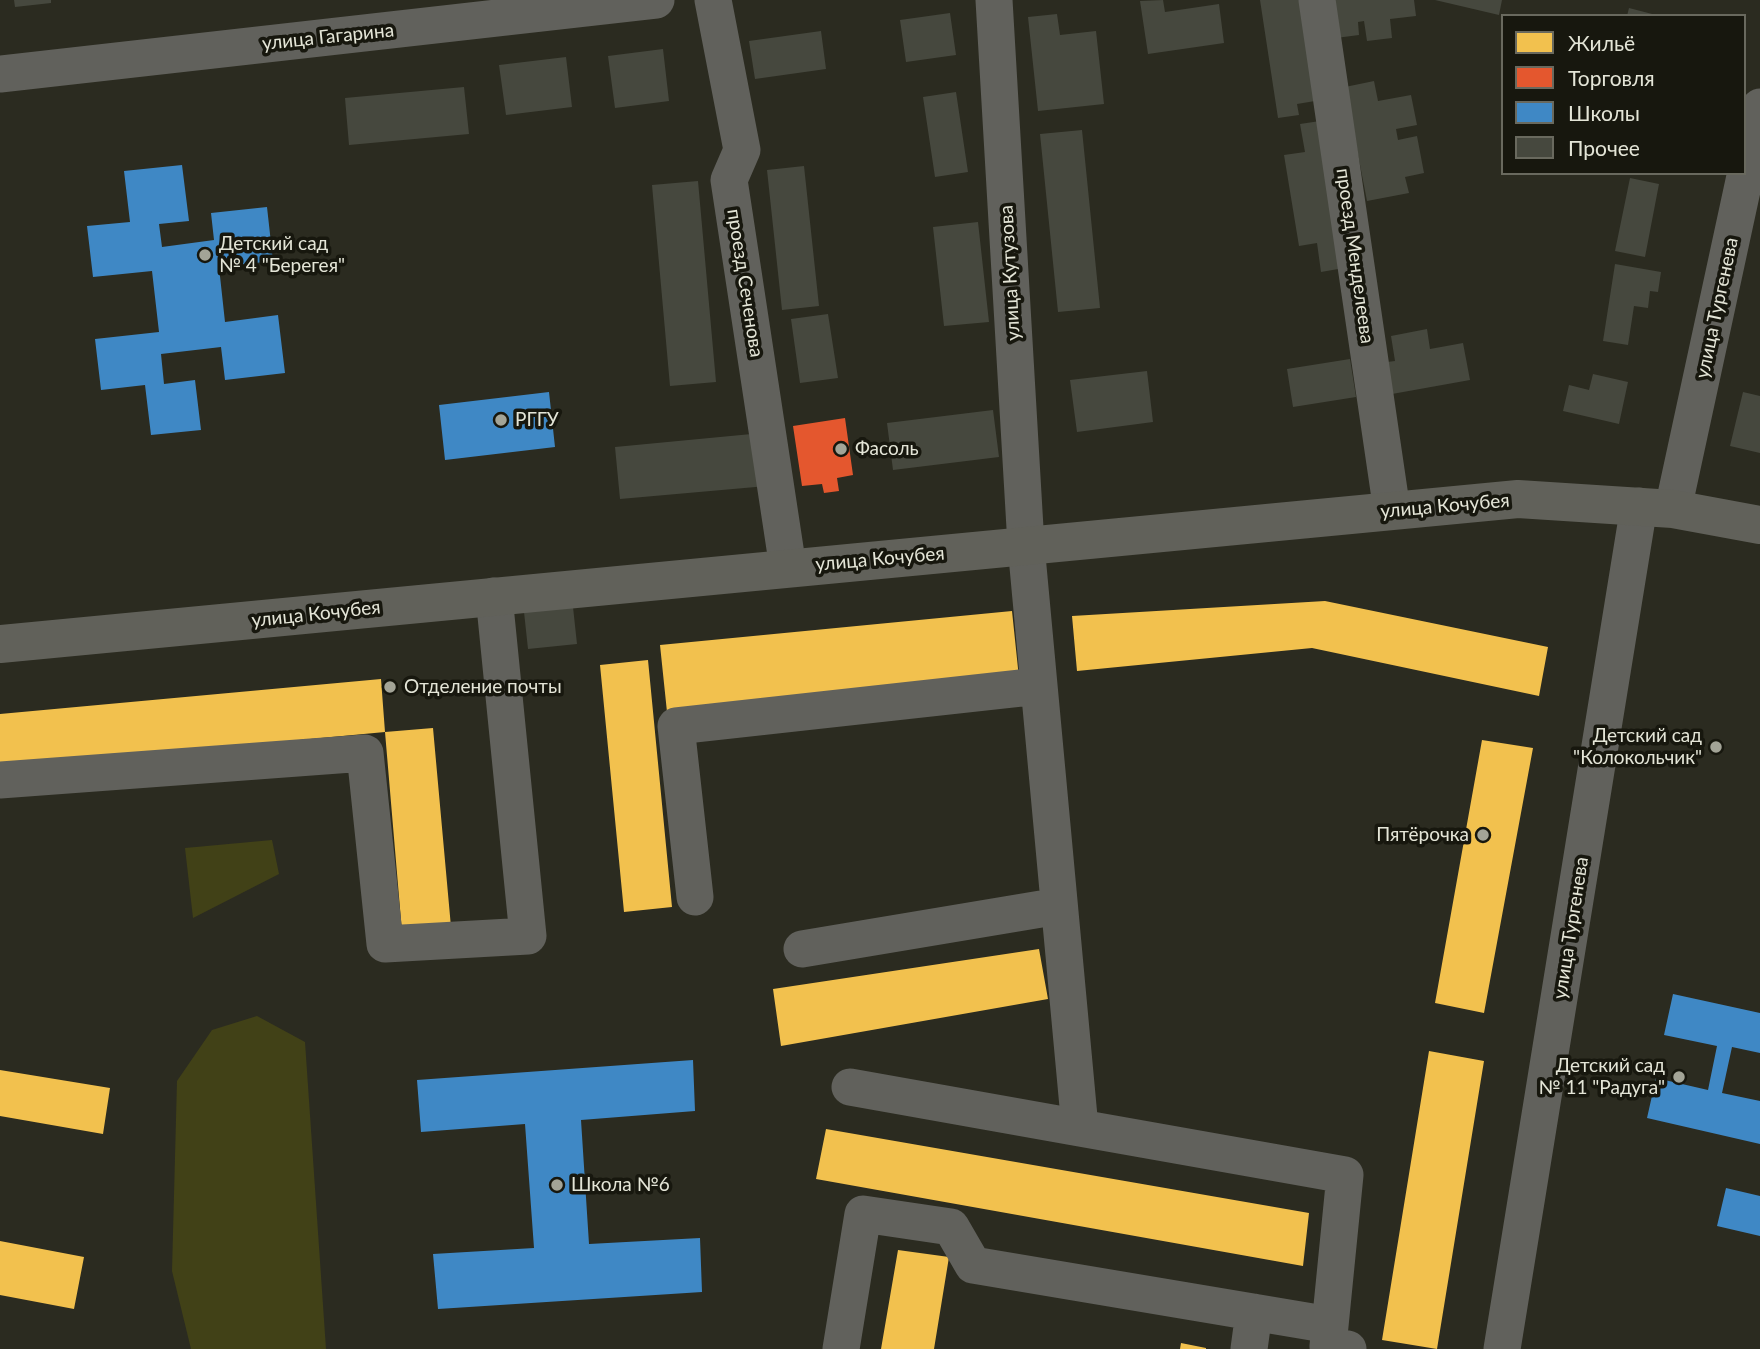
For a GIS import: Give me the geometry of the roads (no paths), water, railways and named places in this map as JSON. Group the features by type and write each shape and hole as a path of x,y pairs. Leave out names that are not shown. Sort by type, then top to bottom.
{"main road":[{"name":"улица Кочубея","path":"0,644 1518,499 1656,507 1760,525"}],"street":[{"name":"улица Гагарина","path":"0,74 656,0"},
{"name":"проезд Сеченова","path":"713,0 742,150 729,180 788,568"},
{"name":"улица Кутузова","path":"995,0 1026,545 1080,1128"},
{"name":"проезд Менделеева","path":"1317,0 1392,511"},
{"name":"улица Тургенева","path":"1746,161 1760,107"},
{"name":"улица Тургенева","path":"1502,1349 1656,507 1742,175"},
{"path":"0,780 365,752 386,944 528,936 494,596"},
{"path":"695,897 676,726 1039,686"},
{"path":"802,949 1059,906"},
{"path":"841,1349 863,1214 951,1227 973,1265 1254,1312 1339,1337 1345,1175 850,1087"},
{"path":"1249,1349 1254,1312"}],"place":[{"name":"Детский сад № 4 \"Берегея\"","path":"205,255"},
{"name":"РГГУ","path":"501,420"},
{"name":"Фасоль","path":"841,449"},
{"name":"Отделение почты","path":"390,687"},
{"name":"Детский сад \"Колокольчик\"","path":"1716,747"},
{"name":"Пятёрочка","path":"1483,835"},
{"name":"Детский сад № 11 \"Радуга\"","path":"1679,1077"},
{"name":"Школа №6","path":"557,1185"}]}
